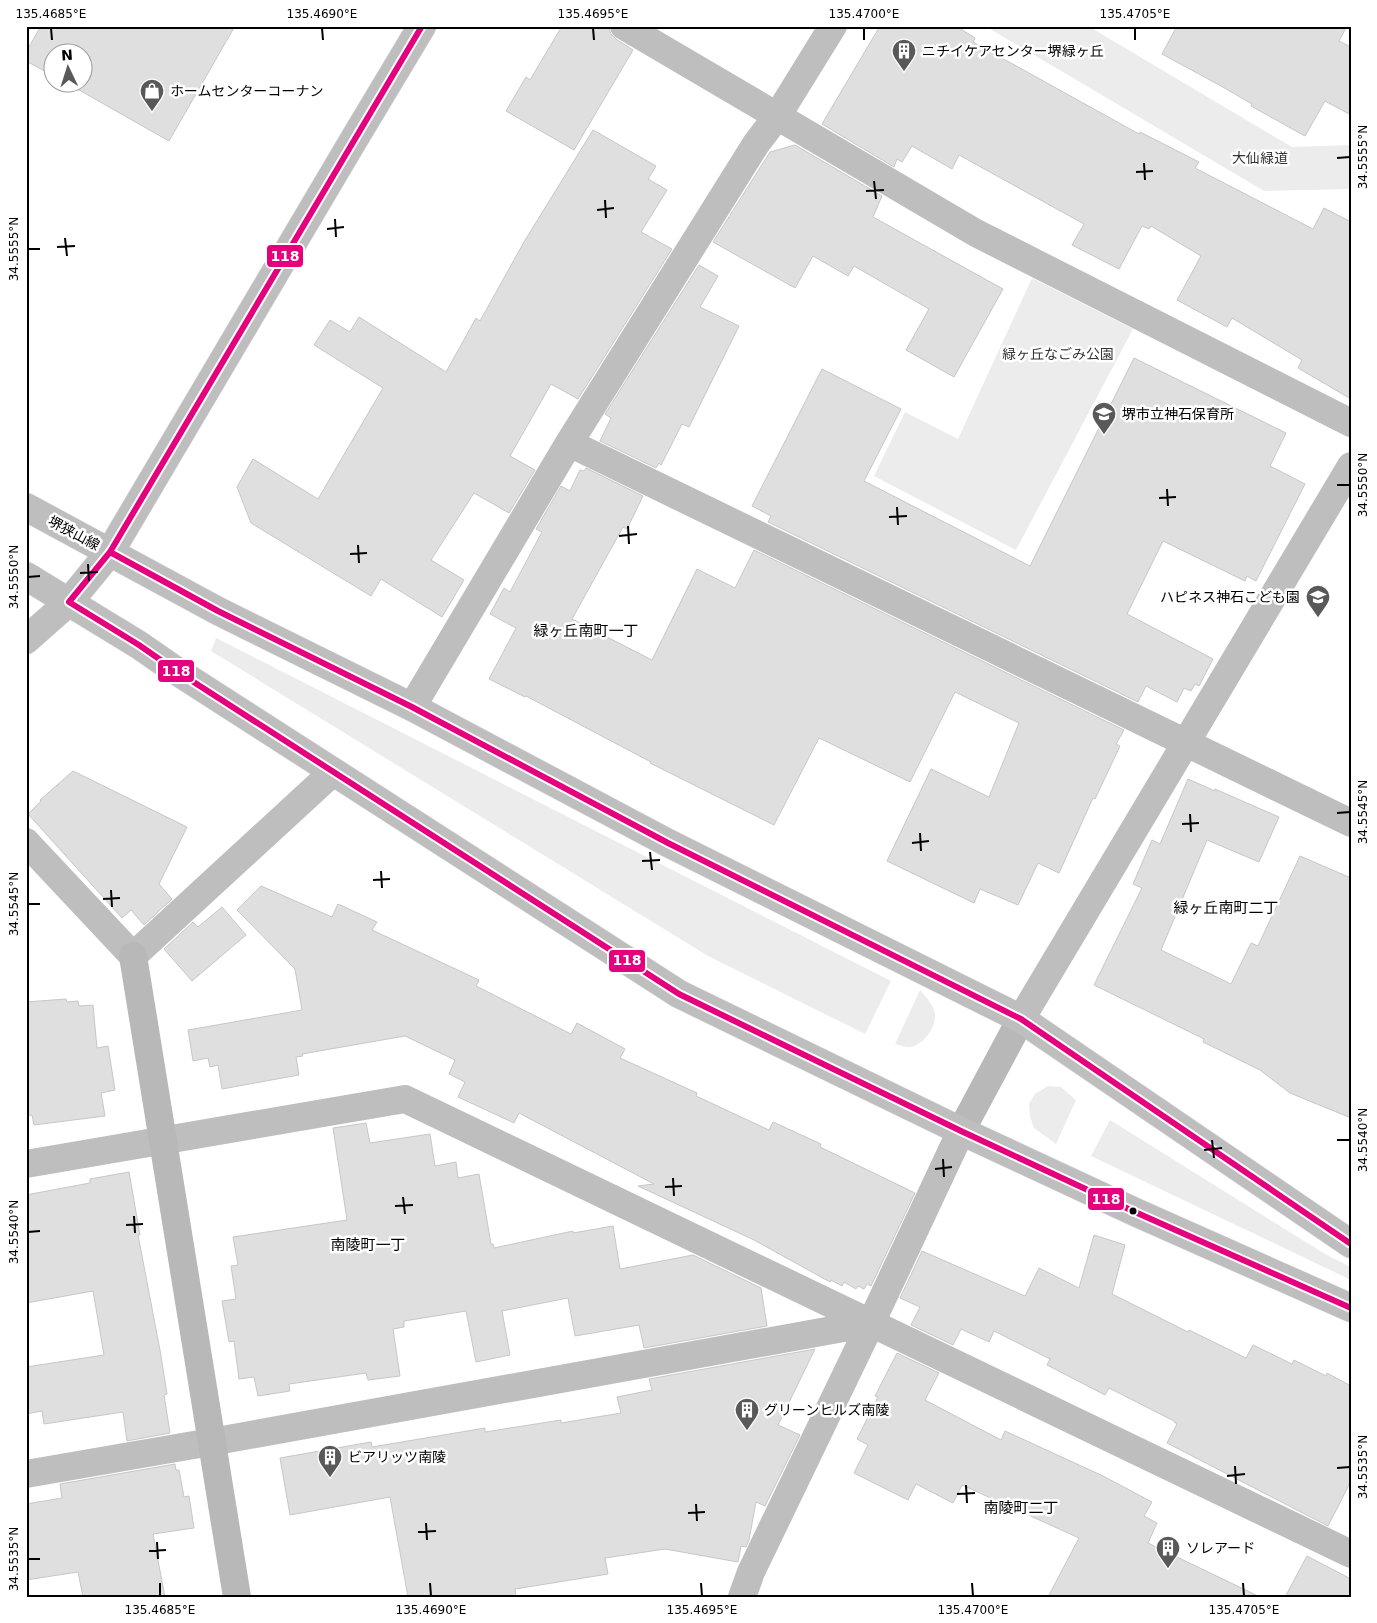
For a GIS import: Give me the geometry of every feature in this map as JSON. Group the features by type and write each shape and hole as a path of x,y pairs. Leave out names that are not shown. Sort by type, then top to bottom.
{"street":[{"path":"26,640 69,602 110,552 422,26"},
{"path":"624,26 976,233 1351,423"},
{"path":"412,707 569,444 746,160 778,115 833,26"},
{"path":"569,444 1351,823"},
{"path":"742,1597 750,1572 871,1323 961,1131 1021,1019 1351,466"},
{"name":"堺狭山線","path":"26,507 218,612 412,707 677,847 1021,1019 1351,1244"},
{"path":"26,576 140,645 333,772 679,994 961,1131 1135,1212 1351,1308"},
{"path":"133,956 333,772"},
{"path":"26,842 133,956 237,1597"},
{"path":"26,1164 405,1100 1351,1554"},
{"path":"26,1474 871,1323"}],"green space":[{"name":"大仙緑道","path":"985,26 1088,26 1292,147 1351,145 1351,189 1264,191"},
{"name":"緑ヶ丘なごみ公園","path":"1032,278 1133,329 1016,550 874,476 905,412 958,439"},
{"path":"216,638 891,981 865,1034 708,956 211,651"},
{"path":"920,990 933,1007 935,1014 934,1025 925,1039 916,1045 907,1047 895,1044"},
{"path":"1048,1086 1061,1087 1076,1100 1056,1144 1034,1128 1030,1117 1029,1104 1035,1094"},
{"path":"1110,1120 1325,1254 1351,1267 1351,1280 1091,1156"}],"building":[{"name":"ホームセンターコーナン","path":"41,26 235,26 169,141 83,92 92,92 92,42 42,42 42,70 26,61 26,52"},
{"path":"562,26 608,26 611,34 616,39 633,50 574,150 506,111 526,77 530,80"},
{"path":"880,26 956,26 975,38 973,42 1139,134 1140,132 1199,162 1195,168 1313,229 1324,208 1351,222 1351,399 1298,368 1302,360 1232,318 1227,327 1177,300 1201,256 1151,226 1149,229 1142,226 1119,269 1072,245 1084,224 959,155 952,169 912,146 902,162 897,159 894,167 822,124"},
{"path":"1177,26 1347,26 1339,41 1351,47 1351,115 1325,101 1305,136 1251,106 1252,104 1221,86 1162,54"},
{"path":"593,130 656,166 648,179 667,190 641,232 672,249 578,399 551,384 510,456 535,470 509,513 474,493 431,560 464,580 442,617 381,579 371,596 251,523 237,487 253,459 318,499 383,388 314,345 330,320 350,332 359,317 446,372 476,318 480,321 524,242"},
{"path":"795,145 882,196 873,217 1003,289 954,377 906,350 929,309 854,266 848,276 813,256 795,288 713,242 770,152"},
{"path":"699,265 718,276 700,307 739,326 689,427 682,424 661,465 659,463 656,468 600,441 611,418 605,414"},
{"path":"1134,358 1286,433 1270,466 1305,484 1256,581 1247,576 1245,581 1163,541 1127,614 1213,659 1199,686 1195,684 1191,691 1184,688 1177,702 1146,686 1138,702 768,522 771,516 752,506 822,369 901,409 864,481 1030,566"},
{"path":"586,468 643,496 627,529 623,527 572,619 652,660 697,569 735,588 754,550 1124,730 1116,744 1120,746 1095,799 1093,798 1059,873 1038,863 1018,905 980,889 974,903 887,861 931,769 989,797 1019,723 955,692 910,782 819,738 774,825 650,763 526,696 489,679 516,628 490,614 504,588 510,592 542,532 536,529 561,486 570,491 580,470 584,471"},
{"path":"73,771 187,827 159,884 172,899 144,925 131,910 122,918 28,814 40,800"},
{"path":"1188,779 1279,817 1259,862 1207,840 1161,950 1231,984 1251,943 1258,946 1300,856 1351,878 1351,1118 1290,1093 1260,1070 1203,1042 1204,1039 1094,985 1142,888 1133,884 1152,840 1160,844"},
{"path":"261,886 332,917 338,904 377,922 372,930 479,980 476,986 571,1034 577,1023 625,1049 620,1058 697,1093 696,1096 769,1130 773,1122 821,1144 820,1147 915,1193 871,1286 867,1284 864,1289 858,1286 856,1289 844,1282 842,1286 831,1280 830,1282 754,1240 638,1186 654,1184 519,1113 514,1123 458,1097 465,1082 449,1074 455,1060 405,1036 302,1054 303,1056 296,1057 299,1075 222,1089 218,1065 210,1067 208,1058 193,1061 188,1030 302,1010 295,969 237,910"},
{"path":"222,907 246,935 192,981 164,949 193,922 198,927"},
{"path":"66,999 67,1002 78,1001 79,1006 93,1005 97,1048 108,1046 115,1090 101,1093 105,1116 34,1125 32,1115 26,1116 26,1002"},
{"path":"366,1123 370,1143 430,1134 435,1166 456,1162 458,1178 479,1174 491,1244 493,1244 494,1248 573,1231 573,1233 613,1226 620,1269 693,1255 761,1288 767,1326 644,1348 639,1325 575,1336 568,1298 502,1311 510,1355 476,1362 466,1311 404,1321 404,1327 393,1329 400,1376 368,1380 366,1373 289,1384 290,1391 258,1396 254,1377 239,1379 234,1341 229,1342 222,1301 236,1299 231,1266 238,1265 233,1237 347,1220 333,1128"},
{"path":"129,1172 140,1235 138,1235 167,1394 164,1395 170,1433 127,1441 123,1412 44,1424 42,1411 26,1414 26,1367 104,1355 93,1291 26,1303 26,1195 90,1183 90,1179"},
{"path":"1094,1235 1125,1245 1112,1294 1188,1332 1189,1330 1246,1358 1253,1345 1292,1364 1294,1360 1326,1376 1327,1373 1351,1386 1351,1481 1328,1526 1167,1443 1177,1424 1174,1421 1109,1388 1105,1395 1047,1365 1050,1359 994,1331 989,1342 961,1329 953,1345 911,1325 920,1307 900,1298 922,1251 1025,1296 1039,1268 1079,1288"},
{"path":"815,1349 778,1425 800,1435 765,1506 756,1502 749,1540 746,1547 741,1546 738,1562 665,1549 605,1558 608,1574 515,1589 516,1597 408,1597 390,1497 290,1515 280,1458 371,1442 372,1447 485,1428 485,1432 561,1420 561,1423 621,1413 617,1397 652,1390 649,1379"},
{"path":"897,1353 939,1373 925,1400 1001,1440 1005,1431 1103,1476 1152,1502 1144,1516 1157,1523 1148,1543 1260,1597 1048,1597 1079,1538 962,1485 953,1503 916,1484 908,1500 854,1473 868,1445 857,1439 878,1397 875,1396"},
{"path":"175,1464 176,1470 179,1470 184,1497 189,1496 194,1528 153,1534 165,1597 83,1597 78,1572 26,1580 26,1504 62,1498 60,1484"},
{"path":"1307,1556 1351,1579 1351,1597 1285,1597"}],"transit line":[{"name":"118","path":"422,26 110,552 69,602 139,645 679,994 961,1131 1135,1212 1351,1308"},
{"name":"118","path":"110,552 218,611 412,707 668,843 1021,1019 1351,1244"}],"place":[{"name":"ニチイケアセンター堺緑ヶ丘","path":"904,72"},
{"name":"ホームセンターコーナン","path":"152,112"},
{"name":"堺市立神石保育所","path":"1104,435"},
{"name":"ハピネス神石こども園","path":"1318,618"},
{"name":"グリーンヒルズ南陵","path":"747,1431"},
{"name":"ビアリッツ南陵","path":"330,1478"},
{"name":"ソレアード","path":"1168,1569"}],"district":[{"name":"緑ヶ丘南町一丁","path":"586,631"},
{"name":"緑ヶ丘南町二丁","path":"1226,908"},
{"name":"南陵町一丁","path":"368,1245"},
{"name":"南陵町二丁","path":"1021,1508"}]}
